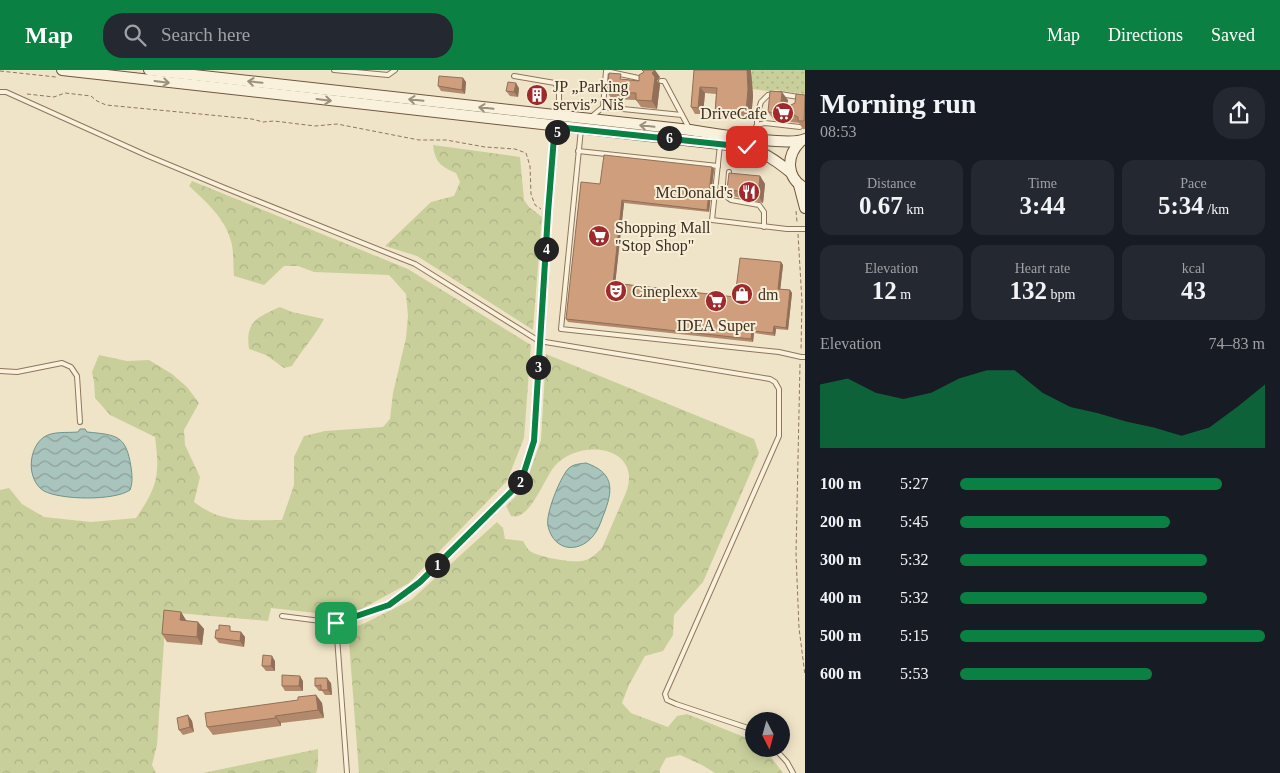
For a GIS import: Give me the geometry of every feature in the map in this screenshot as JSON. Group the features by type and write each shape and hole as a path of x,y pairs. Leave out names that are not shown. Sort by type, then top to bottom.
{"main road":[{"path":"62,70 558,122 588,119 776,142 803,141"},
{"path":"148,70 558,122 581,129 720,144 756,150 772,158 790,172 802,187 801,209"},
{"path":"790,172 790,156 794,148 803,141"}],"lane":[{"path":"334,70 388,75 395,70"},
{"path":"603,107 606,71 645,79"},
{"path":"514,76 552,82 559,90"},
{"path":"661,80 664,81 690,130"},
{"path":"282,616 336,623 389,605 420,582 521,482 534,441 539,341 554,137 557,132 559,90 562,85 566,84"},
{"path":"0,92 6,92 148,156 225,188 415,264 539,341 770,379 775,382 779,389 779,436 665,694 666,700 745,727"},
{"path":"750,138 757,125 757,115 764,98 773,94 805,98"},
{"path":"796,97 796,104"},
{"path":"588,119 603,107 682,115"},
{"path":"757,125 765,123 793,124 800,127"},
{"path":"581,129 561,329 769,351 805,357"},
{"path":"720,144 712,220 764,227 805,229"},
{"path":"578,151 718,166"},
{"path":"729,172 726,194 728,198 757,204 764,212 764,227"},
{"path":"0,371 17,372 62,363 71,367 77,376 80,422"},
{"path":"336,623 348,773"},
{"path":"783,758 793,773"}],"path":[{"path":"25,94 54,97 65,93 83,95 91,96 106,105 252,119 263,122 274,121 315,126 337,124 420,140 446,140 485,147 515,149 526,153 530,166 531,194 535,205 548,213"},
{"path":"797,223 801,209"},
{"path":"798,238 802,302 801,353"},
{"path":"800,362 796,554 798,628 805,675"}],"green space":[{"path":"752,70 805,70 805,94 752,89"},
{"path":"433,145 520,157 524,200 529,207 542,217 533,330 417,256 385,246 431,202 454,196 460,182 456,173 439,163 435,156"},
{"path":"192,181 408,269 531,345 524,438 507,481 409,583 362,609 342,616 271,608 268,621 166,612 157,745 152,765 156,773 0,773 0,490 9,488 22,504 44,517 91,522 136,518 149,497 156,480 155,437 110,415 95,398 92,372 99,355 127,361 149,360 172,374 187,387 199,403 184,430 185,445 200,477 194,502 204,509 225,517 247,520 282,520 294,485 294,457 304,436 325,431 383,427 390,419 393,393 406,338 408,316 406,294 389,275 314,272 298,266 284,266 264,285 234,276 233,250 228,233 220,218 189,186"},
{"path":"280,307 292,312 324,319 292,366 284,368 266,355 249,349 248,340 251,326 254,322"},
{"path":"546,354 754,439 759,453 703,582 674,615 673,635 663,651 645,656 629,685 622,703 631,713 668,727 677,716 687,714 745,737 745,758 772,758 783,773 715,773 680,755 666,758 660,773 359,773 348,629 363,624 411,600 497,522 503,528 505,539 523,541 530,551 548,557 582,561 591,558 602,548 625,495 629,479 626,466 619,457 607,451 579,452 565,457 554,467 529,508 517,516 511,516 506,506 524,488 541,440"},
{"path":"318,749 316,773 203,773"}],"water":[{"path":"80,429 113,436 123,443 129,456 131,467 132,481 130,490 122,494 100,498 74,498 52,494 38,486 34,479 31,464 32,456 39,442 44,437 52,434 78,432"},
{"path":"586,463 601,471 609,481 608,502 600,525 590,539 576,547 562,546 551,535 548,526 551,506 557,488 568,469 574,465"}],"building":[{"path":"642,70 655,70 652,73 655,77 652,101 636,100 636,93 607,92 609,73 621,74 620,79 639,81 639,75 644,72"},
{"path":"694,70 747,70 746,113 715,112 717,88 700,87 698,108 691,107"},
{"path":"439,76 463,78 462,90 438,86"},
{"path":"508,82 516,83 514,92 506,91"},
{"path":"770,91 782,92 781,102 786,102 789,106 795,103 796,94 805,95 804,121 798,121 798,117 794,115 768,112"},
{"name":"Shopping Mall \"Stop Shop\"","path":"604,155 712,167 707,210 622,200 613,283 735,297 740,258 781,262 778,289 790,290 786,328 774,326 773,333 752,331 751,339 566,319 581,182 600,184"},
{"path":"729,173 760,176 758,195 727,189"},
{"path":"164,610 181,612 180,620 198,622 197,637 162,634"},
{"path":"219,625 230,626 230,631 241,632 240,641 215,638"},
{"path":"263,655 272,656 271,666 262,666"},
{"path":"282,675 300,676 299,686 282,686"},
{"path":"315,678 327,678 328,690 321,690 321,685 315,686"},
{"path":"316,695 318,710 275,716 276,718 207,727 205,713 298,700 298,697"},
{"path":"188,715 190,727 179,730 177,718"}],"place":[{"name":"JP „Parking servis” Niš","path":"537,95"},
{"name":"DriveCafe","path":"783,113"},
{"name":"McDonald's","path":"749,192"},
{"name":"Shopping Mall \"Stop Shop\"","path":"599,236"},
{"name":"Cineplexx","path":"616,291"},
{"name":"dm","path":"742,294"},
{"name":"IDEA Super","path":"716,301"}],"route":[{"path":"336,623 362,616 389,605 420,582 521,482 534,441 548,213 554,137 557,127 747,147"}]}
